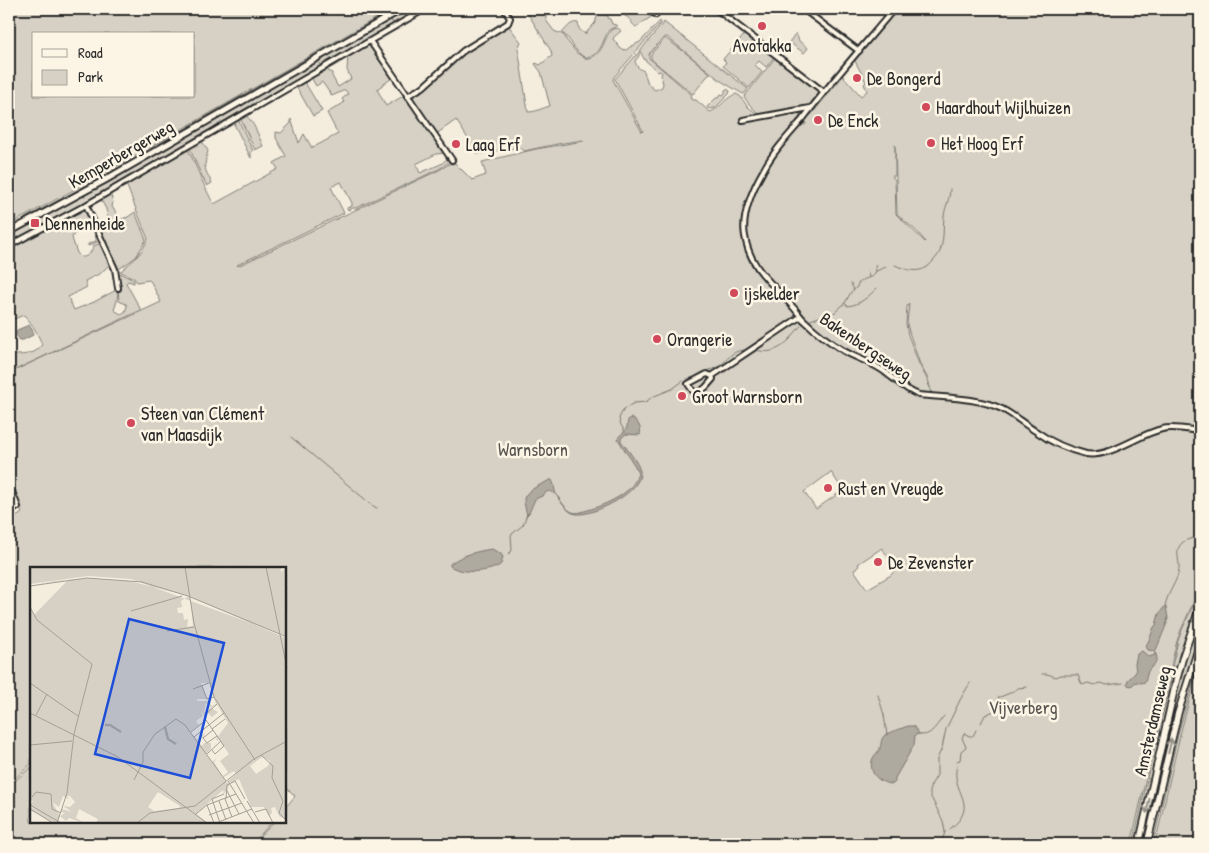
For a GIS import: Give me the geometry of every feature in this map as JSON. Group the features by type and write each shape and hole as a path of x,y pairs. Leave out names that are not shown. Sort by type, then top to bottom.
{"main road":[{"name":"Kemperbergerweg","path":"9,232 105,180 402,9"},
{"name":"Amsterdamseweg","path":"1139,844 1176,682 1200,607"},
{"name":"Amsterdamseweg","path":"1147,844 1176,722 1200,643"}],"street":[{"name":"Kemperbergerweg","path":"9,246 86,204 425,9"},
{"path":"407,96 423,87 463,51 508,23 510,18 504,9"},
{"path":"648,9 656,15"},
{"path":"716,9 824,92"},
{"path":"803,9 859,51"},
{"name":"Bakenbergseweg","path":"894,9 802,119 763,170 746,214 744,233 749,252 758,269 809,326 838,347 879,368 911,392 919,395 990,404 1010,413 1048,439 1082,453 1094,454 1116,449 1164,429 1200,431"},
{"path":"370,41 452,160"},
{"path":"743,120 811,108"},
{"path":"799,110 802,119"},
{"name":"Kemperbergerweg","path":"86,204 115,269 118,288"},
{"name":"Bakenbergseweg","path":"712,376 707,374 688,384 696,395 710,383 713,379 712,376 800,317"},
{"path":"9,484 18,507"}],"green space":[{"path":"9,9 392,9 114,168 9,225"},
{"path":"406,9 423,9 395,25 391,20 394,25 323,67 317,60 368,30 386,24 390,18"},
{"name":"Warnsborn","path":"525,9 553,9 546,15 546,20 554,31 564,35 577,53 586,59 600,51 612,29 618,28 621,31 613,39 621,49 626,50 640,42 660,21 661,23 613,80 642,132 615,79 639,52 635,63 644,71 648,84 655,90 662,87 662,73 658,72 644,59 640,51 664,22 748,89 743,94 721,81 667,37 664,37 649,54 649,58 692,95 693,100 696,100 710,112 736,94 740,96 747,106 758,113 744,97 777,57 822,93 811,107 800,109 800,120 768,160 770,162 801,123 806,124 804,120 807,115 811,115 843,76 861,96 867,91 864,84 866,82 855,61 896,9 1200,9 1200,431 1167,427 1153,431 1115,448 1095,453 1086,453 1048,439 1009,413 991,403 971,398 934,396 910,335 907,324 909,304 907,306 906,324 908,335 919,364 927,379 932,397 969,400 987,404 1008,413 1049,441 1087,455 1096,455 1115,450 1162,430 1176,429 1200,432 1200,587 1177,641 1170,680 1131,844 253,844 273,823 286,823 286,807 295,796 286,787 286,567 30,567 30,765 9,784 9,522 22,513 9,481 9,373 161,302 149,280 137,282 134,278 121,272 139,254 148,239 126,184 187,148 214,204 278,169 274,163 286,156 276,138 276,132 281,133 291,123 291,119 299,143 304,134 312,148 338,134 327,113 342,104 344,102 342,99 348,94 345,90 332,96 322,82 316,86 311,77 325,69 332,73 338,87 351,79 347,70 348,55 368,44 392,78 377,89 386,106 405,95 445,153 436,154 416,164 420,173 441,164 448,158 449,162 439,169 348,210 347,208 352,206 352,203 341,182 331,187 344,213 238,266 439,170 451,163 455,163 472,180 486,175 482,162 536,149 584,141 557,144 524,151 521,148 515,148 478,154 456,120 435,135 410,99 410,96 423,88 464,52 508,25 521,42 518,48 528,112 539,110 550,106 541,72 535,64 540,65 552,56 551,51","holes":["895,145 897,214 925,242 896,214 895,180 892,176 895,176","831,472 842,491 816,509 804,492","882,548 896,569 891,575 867,589 854,570 859,566 858,564"]},
{"path":"624,9 641,9 649,16 652,15 636,27 625,16"},
{"path":"599,10 602,10 602,15 608,15 612,24 617,26 606,34 599,51 586,58 578,52 562,33 569,25 578,23 579,29 585,34 595,23"},
{"path":"796,33 799,41 808,48 804,53 789,42"},
{"path":"745,34 774,57 766,67 759,61 755,65 762,72 749,88 723,66 726,62 723,59"},
{"path":"665,38 710,73 693,94 651,59 651,54"},
{"path":"313,55 314,57 151,151 150,149"},
{"path":"316,61 322,67 85,204 9,244 9,235 19,229 36,223 48,214"},
{"path":"850,63 853,63 811,113 810,112"},
{"path":"304,81 322,111 313,116 296,86"},
{"path":"727,89 730,91 729,94 715,108 709,109 707,107 721,94 723,95"},
{"path":"245,115 253,125 263,146 255,150 240,118"},
{"path":"238,119 253,151 251,152 251,158 233,122"},
{"path":"201,140 208,151 205,167 212,183 207,186 189,147"},
{"path":"148,151 38,215 25,220 25,218"},
{"path":"110,192 113,202 112,207 116,212 118,220 128,217 135,212 146,240 136,257 119,269 116,268 99,230 110,224 106,209 100,198"},
{"path":"84,207 87,208 100,241 88,246 88,244 96,241 91,225 79,229 72,238 77,253 81,257 85,257 93,246 103,244 111,263 101,273 85,281 87,287 68,297 74,310 118,289 114,310 121,314 125,312 126,304 119,301 117,273 119,273 134,280 134,283 128,281 126,283 141,310 9,373 9,355 32,353 42,344 32,325 24,315 9,321 9,247"},
{"path":"9,487 17,509 9,517"},
{"path":"1200,590 1200,601 1174,681 1151,780 1147,778 1171,681 1178,641"},
{"path":"1200,612 1200,638 1189,671 1145,844 1141,844 1185,657"},
{"path":"1200,649 1200,658 1179,731 1153,844 1149,844 1178,724"},
{"path":"1200,661 1200,844 1155,844 1181,731"},
{"path":"30,768 30,823 271,823 252,844 9,844 9,786"},
{"path":"1147,780 1151,781 1137,844 1133,844"}],"shaded area":[{"path":"29,325 33,335 20,340 16,335 17,330"},
{"path":"631,418 636,421 640,427 640,435 626,434 621,438 621,441 639,467 639,479 634,487 605,507 584,514 576,514 570,511 576,513 595,508 619,497 636,479 638,471 618,439 626,429 628,420"},
{"path":"552,480 557,496 548,491 535,499 527,515 524,499 535,488"},
{"path":"492,549 503,557 501,564 496,567 483,571 468,571 455,569 450,566 454,561 464,556"},
{"path":"1165,606 1168,618 1155,651 1156,662 1148,671 1145,682 1136,682 1131,686 1128,685 1128,680 1136,672 1137,654 1142,651 1149,657 1155,655 1154,651 1148,650 1146,646 1159,614"},
{"path":"908,726 914,726 919,734 915,735 914,745 895,778 895,782 893,784 883,782 873,772 873,758 886,734"}],"waterway":[{"path":"895,265 905,269 920,270 929,265 940,252 944,216 950,189"},
{"path":"876,265 876,271"},
{"path":"808,321 834,313 845,303 859,283 873,276 876,271 886,267"},
{"path":"867,271 869,277"},
{"path":"851,284 854,290"},
{"path":"844,303 848,306 857,304 877,288"},
{"path":"756,350 767,352 780,347 802,325"},
{"path":"709,370 720,365 735,352 748,350"},
{"path":"687,379 703,372"},
{"path":"625,432 619,419 624,409 634,403 646,402 652,397 672,389 683,381"},
{"path":"291,437 377,508"},
{"path":"508,554 512,550 511,535 523,525 527,514"},
{"path":"1165,606 1178,574 1178,549 1182,543 1200,537"},
{"path":"1042,674 1056,677 1061,675 1078,675 1082,685 1088,683 1094,685 1101,683 1107,685 1123,683"},
{"path":"945,832 943,821 930,795 930,787 937,775 937,759 942,748 946,729 970,683"},
{"path":"981,723 985,715 996,710 998,698 1018,688 1027,687"},
{"path":"878,695 887,735"},
{"path":"919,734 930,733 944,716"},
{"path":"957,761 960,760 961,751 966,747 962,738 964,733 973,736 976,730"},
{"path":"950,829 959,820 964,805 957,783 957,765"},
{"path":"941,844 945,832"}],"place":[{"name":"Avotakka","path":"762,26"},
{"name":"De Bongerd","path":"857,78"},
{"name":"Haardhout Wijlhuizen","path":"926,107"},
{"name":"De Enck","path":"818,120"},
{"name":"Het Hoog Erf","path":"931,143"},
{"name":"Laag Erf","path":"456,144"},
{"name":"Dennenheide","path":"35,223"},
{"name":"ijskelder","path":"734,293"},
{"name":"Orangerie","path":"657,339"},
{"name":"Groot Warnsborn","path":"682,396"},
{"name":"Steen van Clément van Maasdijk","path":"131,423"},
{"name":"Rust en Vreugde","path":"828,488"},
{"name":"De Zevenster","path":"878,562"}],"park label":[{"name":"Vijverberg","path":"1023,707"}]}
